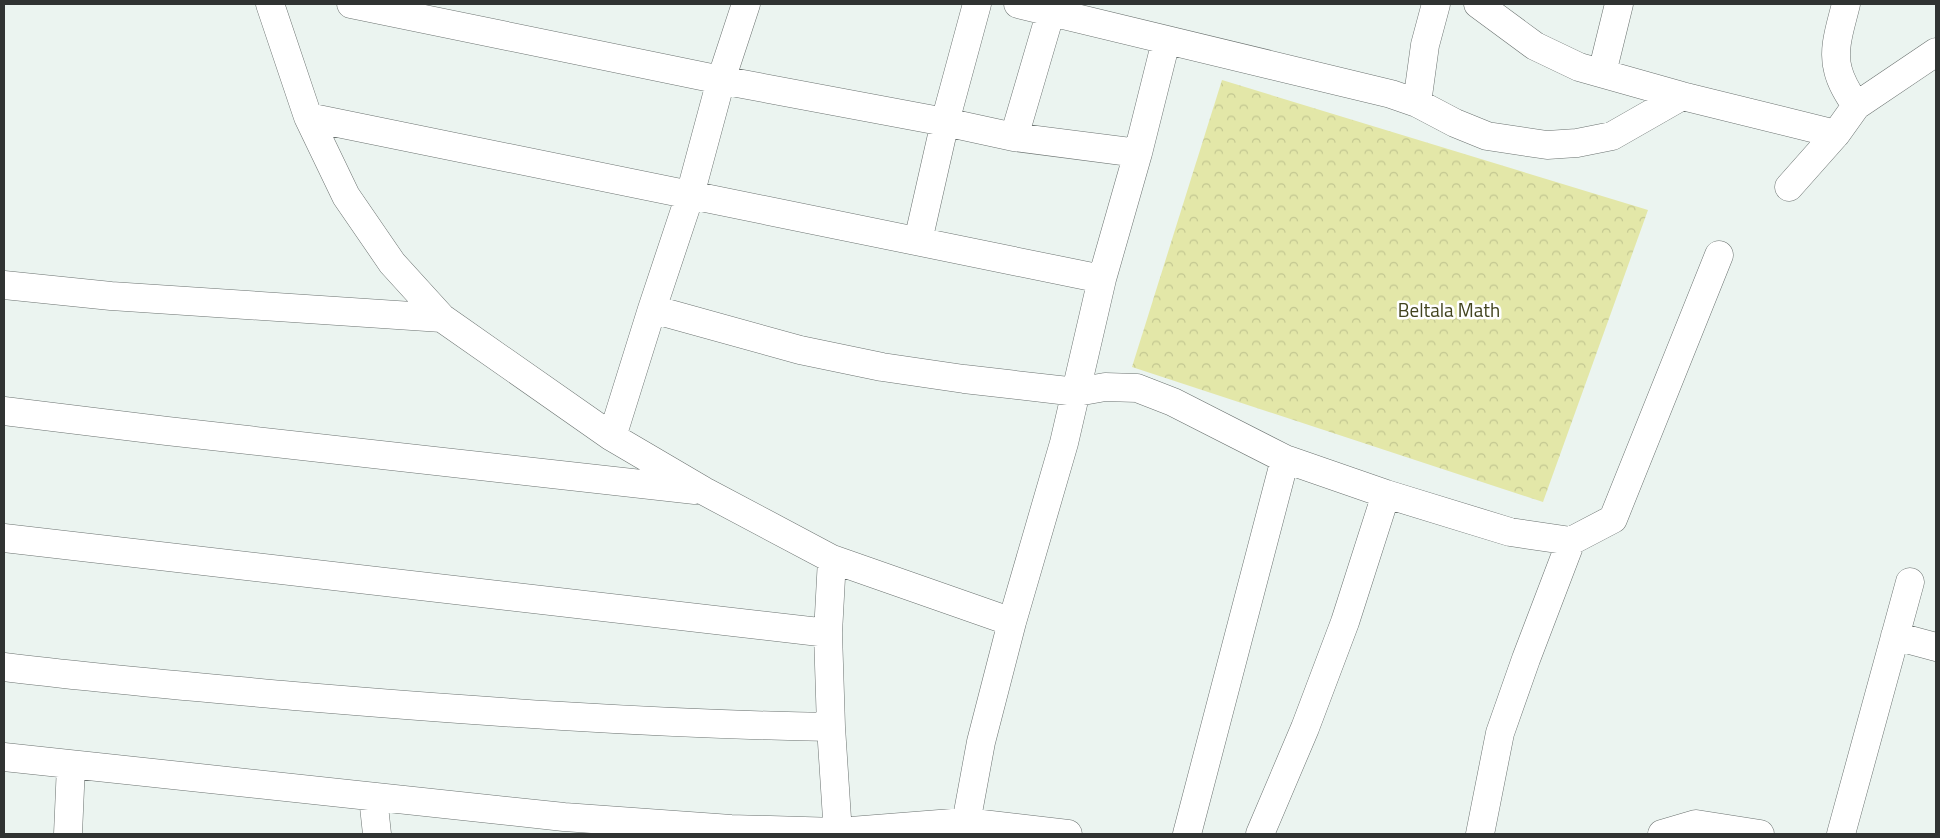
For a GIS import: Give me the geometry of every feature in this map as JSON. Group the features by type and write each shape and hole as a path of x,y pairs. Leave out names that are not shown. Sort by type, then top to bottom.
{"street":[{"path":"270,4 308,117 346,196 392,263 442,318 612,437 704,491 832,559 1012,622"},
{"path":"351,4 721,80 1014,136 1138,153"},
{"path":"612,437 652,308 690,195 721,80 746,4"},
{"path":"918,241 945,122 977,4"},
{"path":"1020,4 1166,41 1391,94 1417,103 1455,123 1487,136 1547,145 1578,143 1612,136 1682,96"},
{"path":"1417,103 1425,45 1436,4"},
{"path":"1478,4 1534,46 1579,67 1682,96 1836,134"},
{"path":"1602,73 1619,4"},
{"path":"1846,4 1836,55 1838,70 1856,106"},
{"path":"1014,136 1051,11"},
{"path":"964,828 981,742 1012,622 1064,443 1102,279 1138,153 1166,41"},
{"path":"1789,187 1836,134 1856,106 1936,52"},
{"path":"308,117 1102,279"},
{"path":"652,308 800,350 882,368 1077,392 1105,387 1137,388 1174,402 1285,459 1386,494 1510,532 1571,541 1613,519 1718,255"},
{"path":"4,284 111,296 442,318"},
{"path":"4,411 704,491"},
{"path":"1187,834 1285,459"},
{"path":"1260,834 1305,728 1332,657 1386,494"},
{"path":"4,538 828,633"},
{"path":"1480,834 1500,733 1571,541"},
{"path":"832,559 828,633 831,727 838,833"},
{"path":"1841,834 1910,582"},
{"path":"1895,636 1936,647"},
{"path":"4,667 100,679 418,707 603,719 831,727"},
{"path":"4,757 374,797 564,826 731,832 838,833 964,828 1068,834"},
{"path":"68,834 71,765"},
{"path":"374,797 377,834"},
{"path":"1662,834 1696,824 1760,834"}],"green space":[{"name":"Beltala Math","path":"1222,80 1648,210 1543,502 1132,367"}]}
